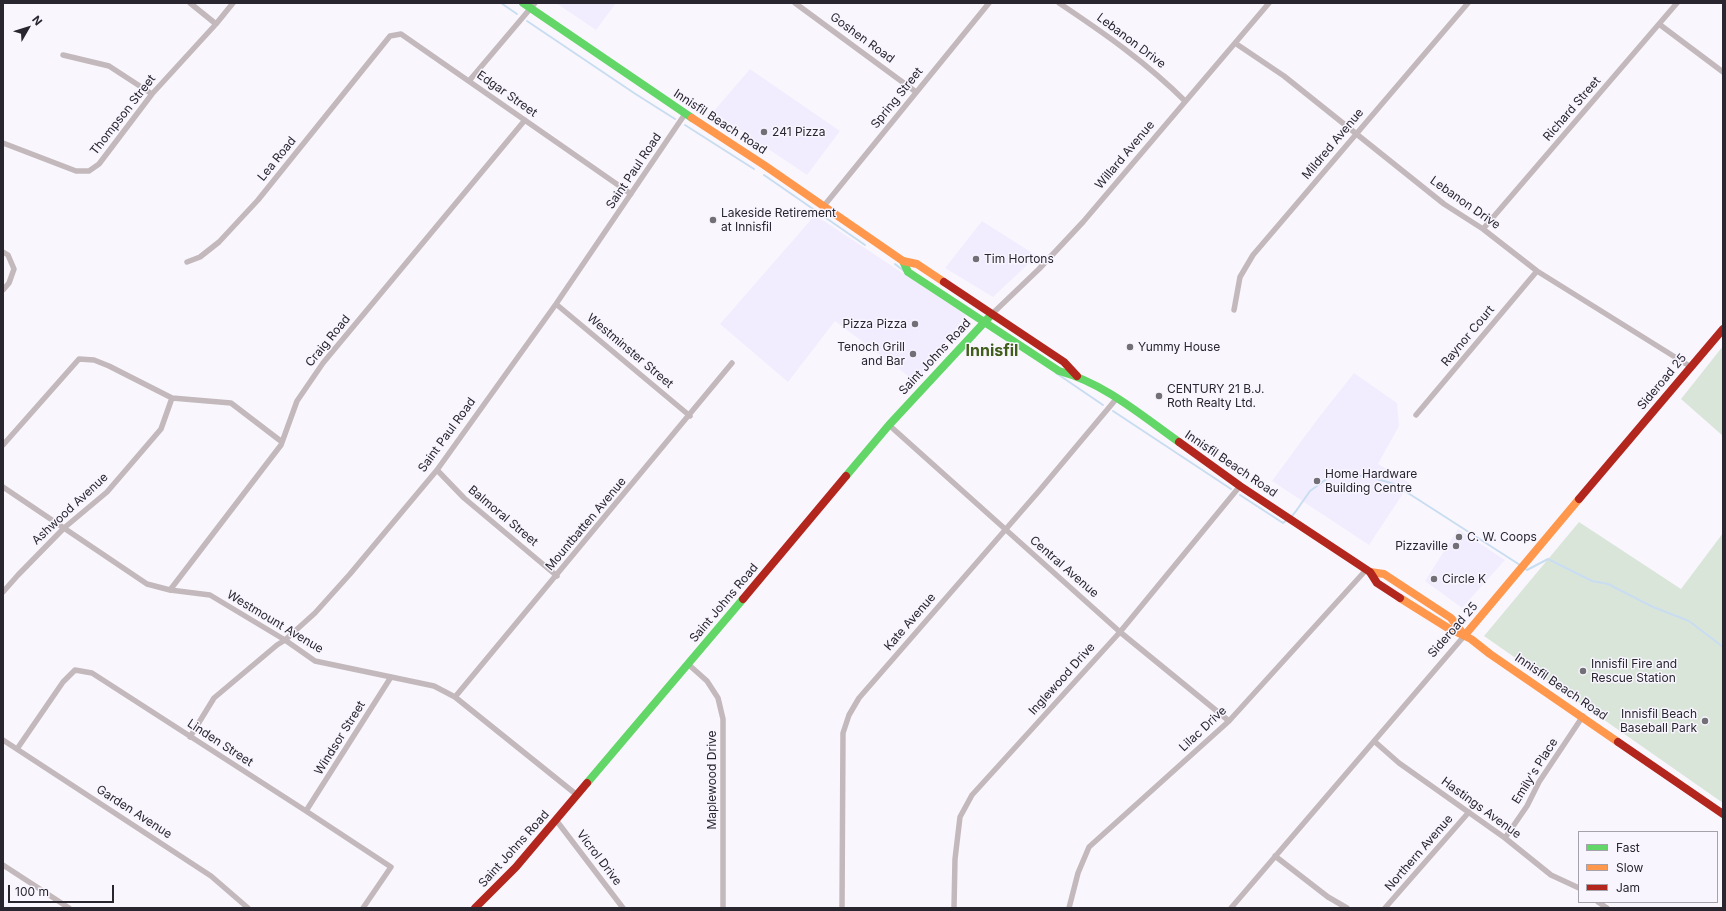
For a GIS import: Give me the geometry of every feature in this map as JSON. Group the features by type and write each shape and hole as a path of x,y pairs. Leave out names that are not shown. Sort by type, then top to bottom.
{"main road":[{"name":"Innisfil Beach Road","path":"523,3 533,6 685,114 764,165 902,261 917,264 1064,362 1077,376"},
{"name":"Innisfil Beach Road","path":"902,261 908,272 1059,371 1077,376 1117,398 1240,486 1304,527 1368,571 1384,574 1451,618 1465,635 1723,814"},
{"name":"Saint Johns Road","path":"478,907 516,867 889,425 992,314"},
{"name":"Sideroad 25","path":"1465,635 1722,332"}],"street":[{"path":"190,3 216,24"},
{"name":"Thompson Street","path":"3,142 76,171 89,171 99,164 152,94 216,24 233,3"},
{"name":"Goshen Road","path":"795,3 916,92"},
{"name":"Spring Street","path":"823,207 990,3"},
{"name":"Lebanon Drive","path":"1059,3 1118,43 1162,79 1185,101"},
{"name":"Willard Avenue","path":"992,314 1039,269 1083,222 1269,3"},
{"name":"Mildred Avenue","path":"1234,310 1240,277 1253,255 1468,3"},
{"name":"Richard Street","path":"1483,229 1677,3"},
{"path":"469,81 533,6"},
{"path":"1659,24 1723,72"},
{"name":"Edgar Street","path":"374,58 390,36 401,34 631,194"},
{"name":"Lebanon Drive","path":"1236,43 1284,76 1444,204 1483,229 1537,270 1691,367"},
{"path":"64,55 109,66 152,94"},
{"name":"Lea Road","path":"187,262 200,257 219,242 258,200 374,58"},
{"name":"Saint Paul Road","path":"190,736 214,698 277,645 286,640 315,613 350,574 437,470 556,304 685,114"},
{"name":"Craig Road","path":"170,590 282,442 297,401 323,363 525,120"},
{"path":"3,252 8,255 14,269 8,284 3,290"},
{"name":"Raynor Court","path":"1416,415 1537,270"},
{"name":"Westminster Street","path":"556,304 690,416"},
{"path":"3,445 79,360 94,360 109,366 172,398 231,403 282,442"},
{"name":"Mountbatten Avenue","path":"455,697 690,416 732,363"},
{"name":"Ashwood Avenue","path":"3,592 18,574 64,528 107,492 160,429 172,398"},
{"name":"Kate Avenue","path":"842,908 843,733 849,715 859,698 1004,529 1039,491 1117,398"},
{"name":"Central Avenue","path":"889,425 1120,632 1229,721"},
{"name":"Balmoral Street","path":"437,470 464,498 557,576"},
{"name":"Westmount Avenue","path":"3,486 147,584 170,590 210,595 286,640 315,661 434,686 455,697 577,795"},
{"name":"Inglewood Drive","path":"954,908 955,859 960,817 972,795 1120,632 1240,486"},
{"name":"Lilac Drive","path":"1069,908 1078,873 1089,847 1229,721 1368,571"},
{"name":"Sideroad 25","path":"1231,908 1465,635"},
{"name":"Maplewood Drive","path":"688,664 707,681 718,698 723,719 723,908"},
{"name":"Linden Street","path":"17,749 63,682 75,670 92,673 391,867 363,908"},
{"name":"Windsor Street","path":"306,811 392,677"},
{"name":"Emily's Place","path":"1505,838 1526,806 1539,782 1583,716"},
{"name":"Garden Avenue","path":"3,740 211,876 248,908"},
{"name":"Hastings Avenue","path":"1374,741 1399,763 1505,838 1551,875 1578,888"},
{"name":"Northern Avenue","path":"1385,908 1469,812"},
{"name":"Vicrol Drive","path":"556,820 623,908"},
{"path":"1275,856 1328,896 1347,908"},
{"path":"3,865 69,908"}],"shaded area":[{"path":"556,3 616,3 596,30"},
{"path":"750,69 840,131 807,175 713,112"},
{"path":"815,215 966,315 916,382 835,321 788,382 720,324"},
{"path":"982,221 1037,256 993,297 945,268"},
{"path":"1723,346 1723,436 1681,399"},
{"path":"1354,373 1397,403 1399,426 1378,464 1410,483 1369,545 1272,481 1316,421"},
{"path":"1579,522 1681,589 1723,533 1723,803 1484,636"},
{"path":"1458,529 1505,560 1462,608 1425,581"}],"waterway":[{"path":"501,3 517,14"},
{"path":"527,21 675,119"},
{"path":"685,125 754,169"},
{"path":"764,175 865,245"},
{"path":"895,264 904,271"},
{"path":"1056,373 1103,405"},
{"path":"1113,411 1231,489"},
{"path":"1292,516 1310,491 1332,475 1367,476 1394,484 1520,565"},
{"path":"1240,495 1283,523 1288,519"},
{"path":"1524,568 1527,570 1548,559 1592,581 1608,584 1653,607 1689,621 1723,647"}],"traffic: fast":[{"path":"523,3 692,118"},
{"path":"903,261 908,272 1059,371 1076,376 1091,383 1122,401 1179,442"},
{"path":"846,476 889,425 992,314"},
{"path":"587,783 743,599"}],"traffic: slow":[{"path":"692,118 764,165 903,261 917,264 944,282"},
{"path":"1465,635 1579,499"},
{"path":"1370,572 1384,574 1451,618 1464,635"},
{"path":"1400,598 1448,628 1471,639 1490,654 1618,742"}],"traffic: jam":[{"path":"944,282 1064,362 1077,376"},
{"path":"1579,499 1723,329"},
{"path":"1179,442 1240,486 1370,572 1377,583 1400,598"},
{"path":"743,599 846,476"},
{"path":"1618,742 1723,814"},
{"path":"475,908 516,867 587,783"}],"place":[{"name":"241 Pizza","path":"764,132"},
{"name":"Lakeside Retirement at Innisfil","path":"713,220"},
{"name":"Tim Hortons","path":"976,259"},
{"name":"Pizza Pizza","path":"915,324"},
{"name":"Yummy House","path":"1130,347"},
{"name":"Tenoch Grill and Bar","path":"913,354"},
{"name":"CENTURY 21 B.J. Roth Realty Ltd.","path":"1159,396"},
{"name":"Home Hardware Building Centre","path":"1317,481"},
{"name":"C. W. Coops","path":"1459,537"},
{"name":"Pizzaville","path":"1456,546"},
{"name":"Circle K","path":"1434,579"},
{"name":"Innisfil Fire and Rescue Station","path":"1583,671"},
{"name":"Innisfil Beach Baseball Park","path":"1705,721"}],"district":[{"name":"Innisfil","path":"992,351"}]}
